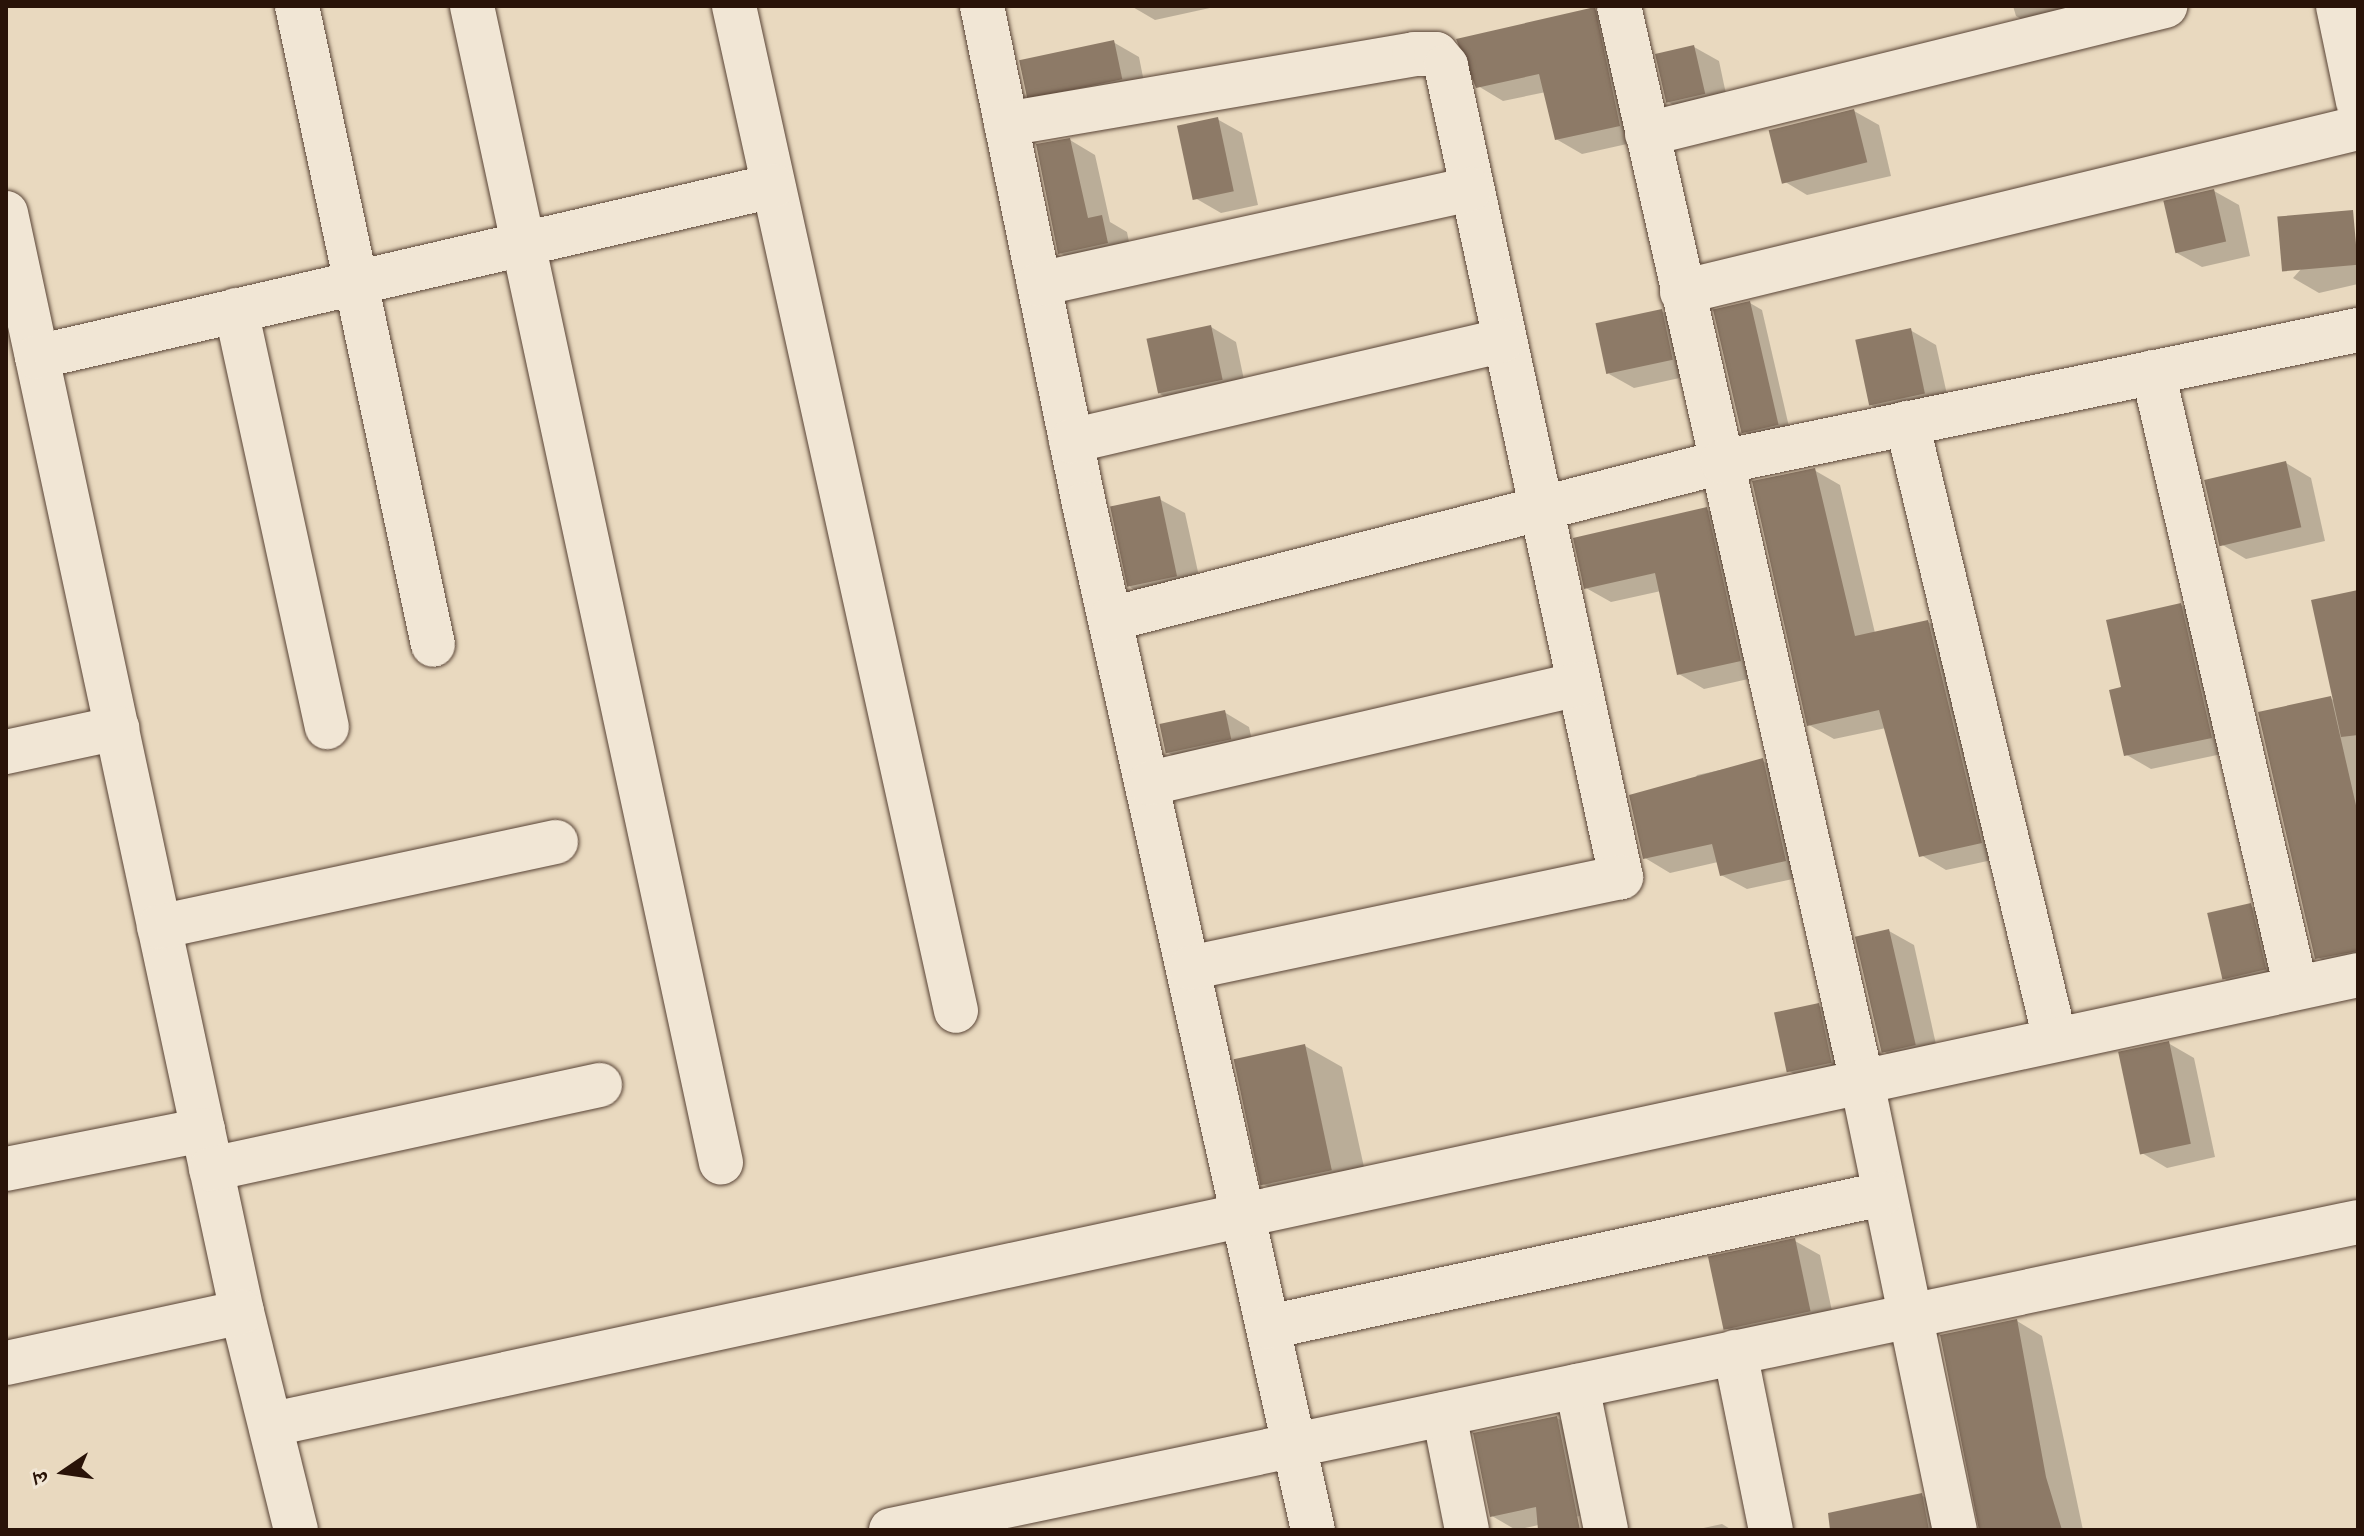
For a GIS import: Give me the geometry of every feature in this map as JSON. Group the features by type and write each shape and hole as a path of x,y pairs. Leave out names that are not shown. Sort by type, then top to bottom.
{"street":[{"path":"297,6 433,645"},
{"path":"472,6 527,243 721,1163"},
{"path":"734,6 956,1011"},
{"path":"982,6 1071,441 1150,783 1313,1530"},
{"path":"1619,6 1862,1082 1906,1317 1955,1530"},
{"path":"1647,134 2165,6"},
{"path":"2345,8 2358,102"},
{"path":"1006,124 1436,54 1446,66 1502,341 1621,877 1191,968"},
{"path":"1682,292 2358,128"},
{"path":"37,357 773,186"},
{"path":"1039,284 1470,189"},
{"path":"6,213 242,1312 273,1424 296,1530"},
{"path":"236,310 327,727"},
{"path":"1111,619 1540,506 1722,462 2358,330"},
{"path":"1071,441 1502,341"},
{"path":"2153,372 2296,988"},
{"path":"1907,423 2055,1039"},
{"path":"1150,783 1579,684"},
{"path":"6,752 117,728"},
{"path":"159,927 556,842"},
{"path":"273,1424 2358,975"},
{"path":"6,1169 207,1150 600,1085"},
{"path":"1269,1327 1882,1194"},
{"path":"891,1530 2358,1222"},
{"path":"6,1363 242,1312"},
{"path":"1735,1352 1771,1530"},
{"path":"1577,1386 1606,1530"},
{"path":"1444,1414 1467,1530"}],"building":[{"path":"1595,7 1620,126 1555,140 1539,74 1476,88 1456,39"},
{"path":"1114,40 1122,79 1027,99 1019,60"},
{"path":"1694,45 1705,94 1666,103 1655,54"},
{"path":"1854,109 1867,162 1782,184 1769,130"},
{"path":"1218,117 1234,191 1193,200 1177,126"},
{"path":"1070,138 1088,218 1102,215 1108,243 1058,254 1036,144"},
{"path":"2214,189 2226,242 2175,253 2163,201"},
{"path":"2353,210 2358,265 2282,271 2277,217"},
{"path":"1750,301 1779,425 1742,433 1713,310"},
{"path":"1662,309 1673,360 1606,374 1595,323"},
{"path":"1211,325 1223,380 1158,393 1146,339"},
{"path":"1911,328 1925,394 1869,405 1855,340"},
{"path":"2286,461 2301,527 2219,546 2204,480"},
{"path":"1815,468 1855,636 1928,620 1982,843 1919,857 1879,710 1807,726 1752,481"},
{"path":"1160,496 1177,576 1127,587 1110,507"},
{"path":"1707,507 1741,661 1677,675 1655,573 1584,589 1573,538"},
{"path":"2358,590 2358,735 2341,737 2311,600"},
{"path":"2181,603 2212,738 2124,756 2109,690 2121,687 2106,620"},
{"path":"2331,696 2358,814 2358,951 2315,959 2258,712"},
{"path":"1225,710 1231,739 1166,753 1159,724"},
{"path":"1763,758 1786,861 1720,876 1712,844 1643,859 1629,795"},
{"path":"2251,903 2266,969 2222,979 2207,913"},
{"path":"1889,929 1916,1045 1882,1053 1855,937"},
{"path":"1819,1003 1832,1063 1787,1072 1774,1013"},
{"path":"2169,1041 2191,1144 2140,1155 2118,1052"},
{"path":"1305,1044 1332,1170 1260,1185 1234,1059"},
{"path":"1795,1238 1811,1311 1724,1330 1708,1257"},
{"path":"2017,1319 2046,1477 2062,1530 1979,1530 1940,1335"},
{"path":"1557,1416 1580,1530 1538,1530 1536,1507 1490,1517 1473,1433"},
{"path":"1922,1493 1929,1530 1830,1530 1828,1513"}]}
